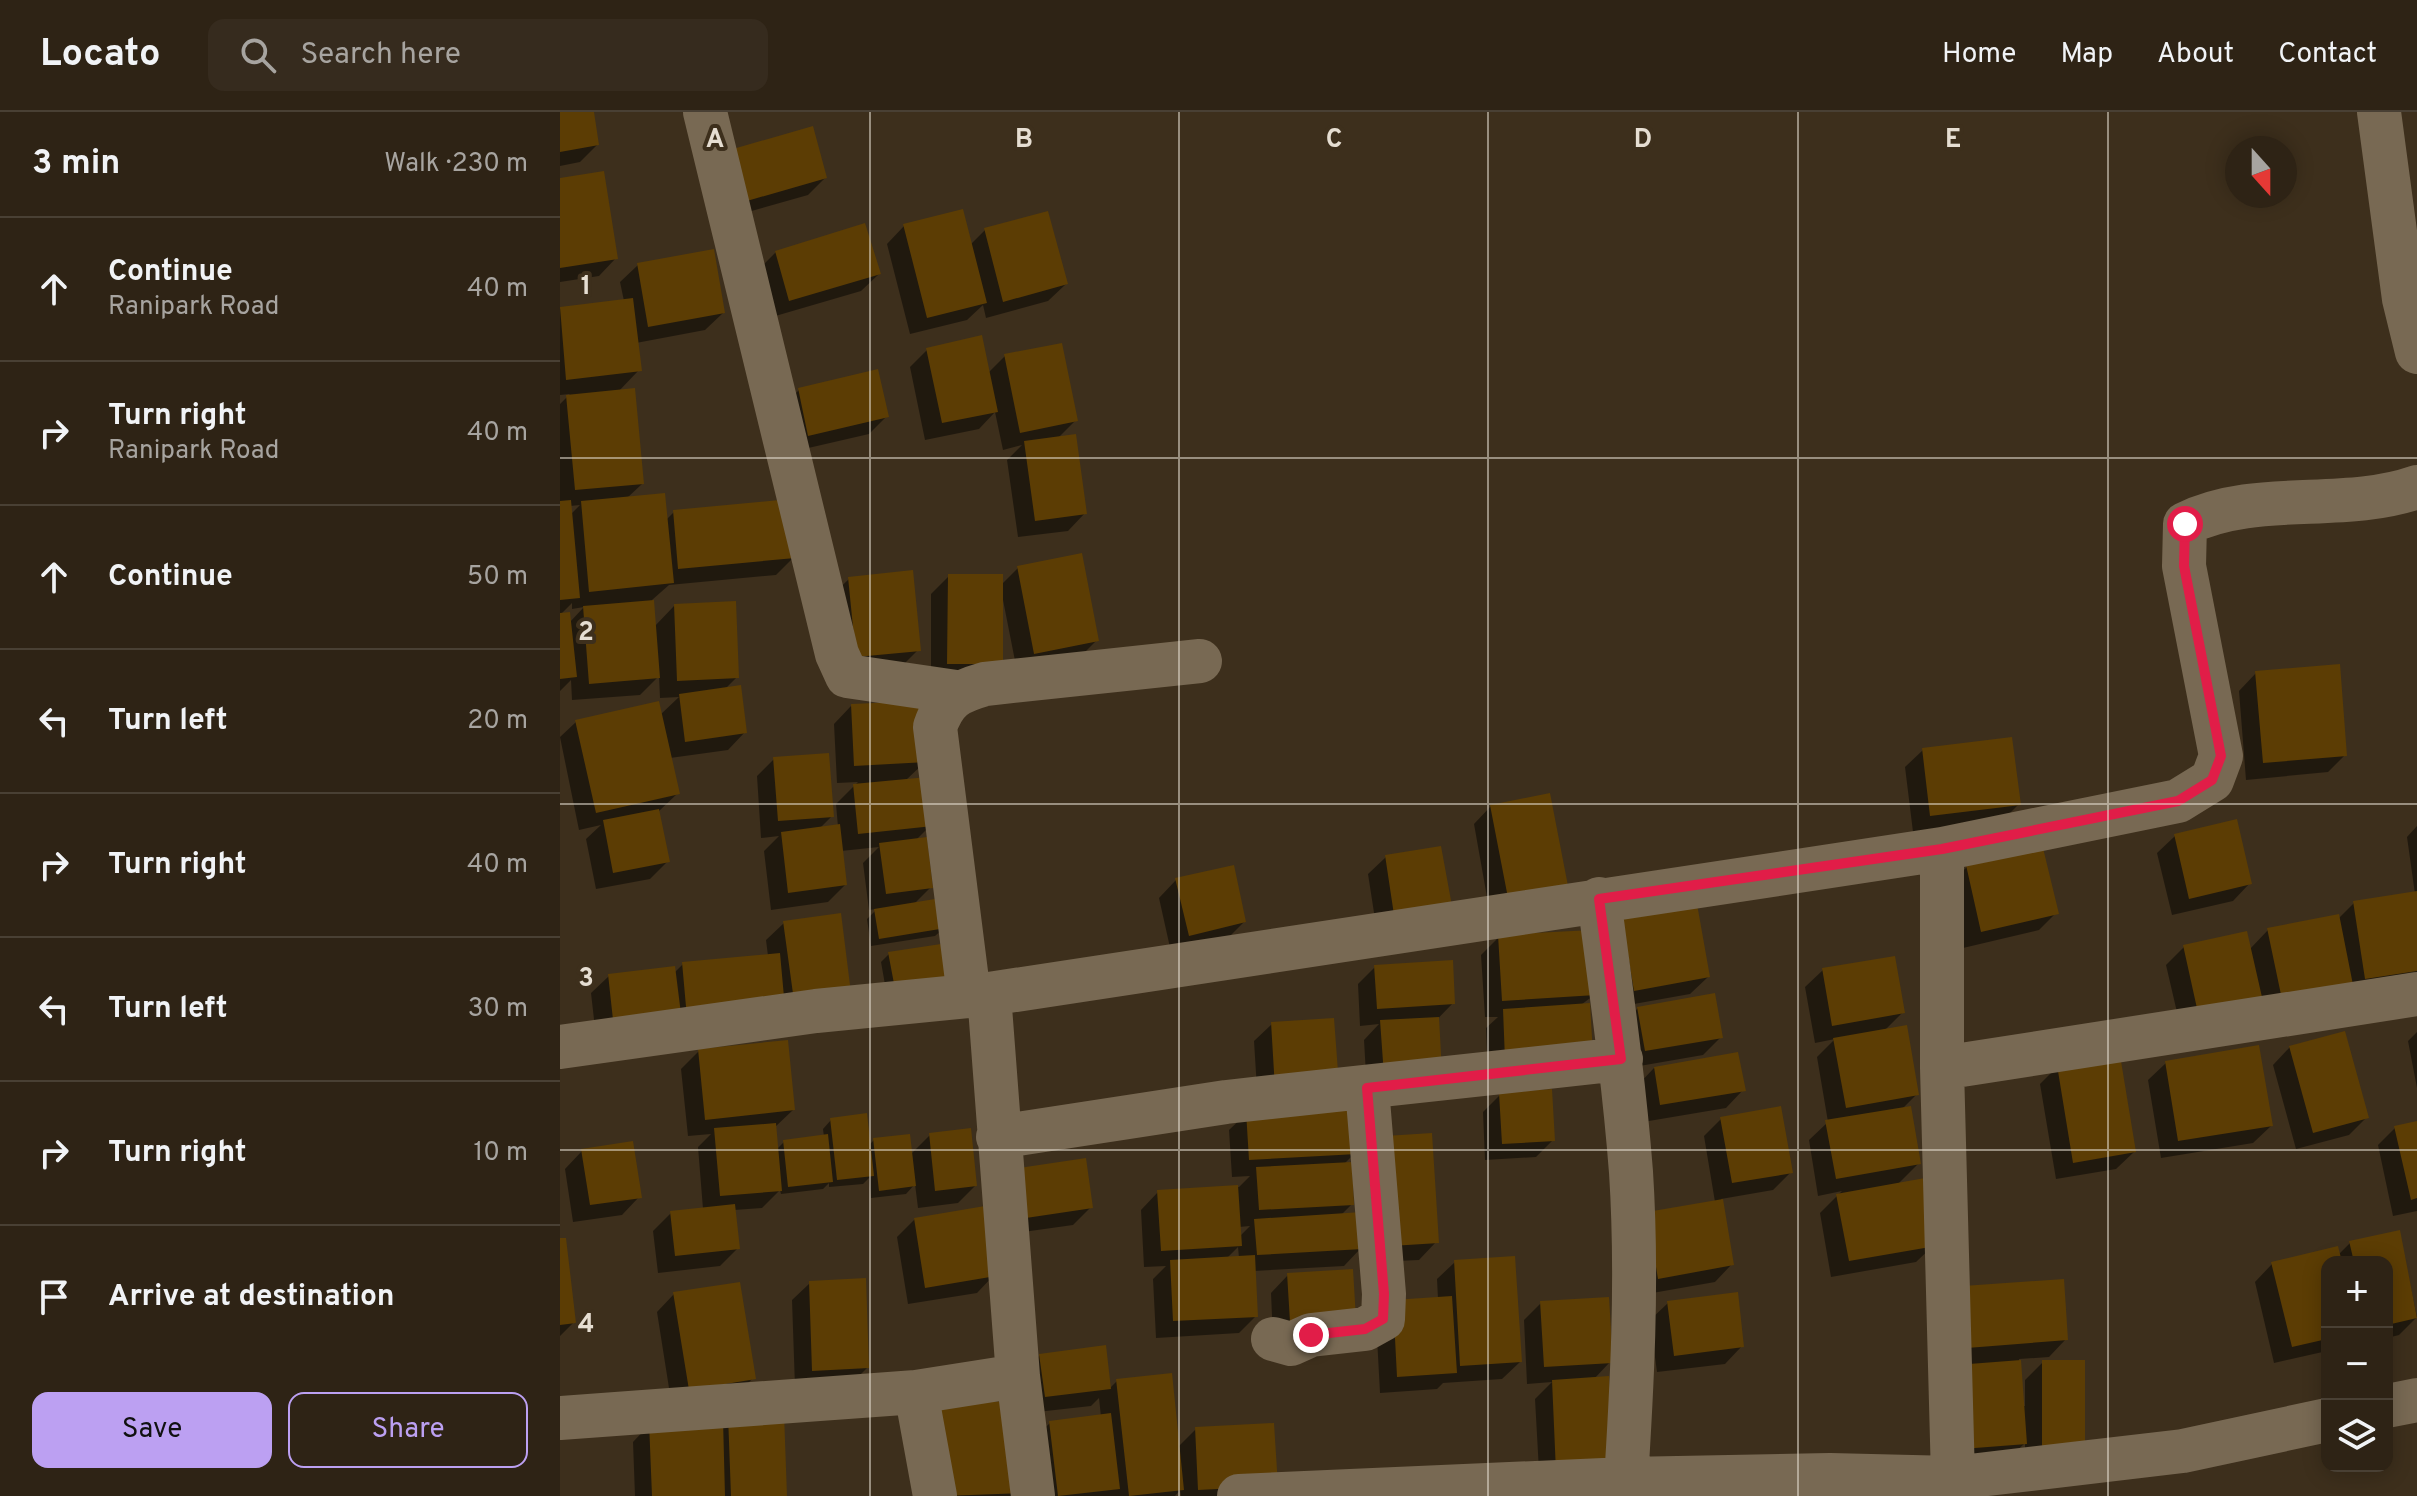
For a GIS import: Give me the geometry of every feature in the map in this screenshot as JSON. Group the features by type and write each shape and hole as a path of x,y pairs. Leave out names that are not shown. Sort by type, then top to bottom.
{"street":[{"path":"705,112 837,654 847,676 956,692 985,684 1200,661"},
{"path":"2379,112 2417,352"},
{"path":"560,1047 816,1011 979,995 1942,849 2178,801 2212,780 2221,756 2184,566 2185,524 2212,510 2387,497 2417,487"},
{"path":"956,692 942,707 935,727 979,995 998,1137 1018,1376 1033,1496"},
{"path":"1942,849 1942,1068 1953,1478"},
{"path":"1599,899 1621,1059 1631,1175 1634,1297 1626,1488"},
{"path":"1942,1068 2417,994"},
{"path":"998,1137 1226,1102 1621,1059"},
{"path":"1273,1339 1291,1344 1311,1335 1365,1329 1383,1319 1384,1294 1367,1088"},
{"path":"560,1418 916,1392 1018,1376"},
{"path":"916,1392 935,1496"},
{"path":"2393,1405 2417,1400"},
{"path":"1239,1496 1626,1488 1830,1475 1953,1478 2183,1451 2321,1421"}],"building":[{"path":"560,112 594,112 599,145 560,152"},
{"path":"813,126 827,178 740,203 726,151"},
{"path":"604,171 618,259 560,268 560,178"},
{"path":"963,209 987,303 927,318 903,224"},
{"path":"1048,211 1068,284 1003,302 984,228"},
{"path":"865,223 881,274 789,301 775,251"},
{"path":"714,249 725,313 648,327 637,263"},
{"path":"633,298 642,371 566,380 560,307"},
{"path":"982,335 998,412 942,423 926,348"},
{"path":"1062,343 1078,421 1020,433 1004,354"},
{"path":"878,369 889,417 808,436 798,388"},
{"path":"635,388 644,484 575,490 566,395"},
{"path":"1076,434 1087,514 1035,521 1024,441"},
{"path":"665,493 674,583 589,592 581,501"},
{"path":"790,499 795,558 678,569 673,510"},
{"path":"571,500 580,598 560,600 560,501"},
{"path":"1082,553 1099,641 1034,654 1017,566"},
{"path":"913,570 921,651 856,657 848,577"},
{"path":"948,574 1003,574 1003,664 947,664"},
{"path":"654,600 660,678 589,684 583,606"},
{"path":"736,601 739,678 677,681 674,604"},
{"path":"570,612 577,677 560,679 560,613"},
{"path":"2340,664 2347,756 2263,763 2255,671"},
{"path":"741,685 747,733 685,742 679,694"},
{"path":"659,701 680,794 596,813 575,720"},
{"path":"924,701 927,762 854,766 851,704"},
{"path":"2012,737 2021,805 1930,816 1922,748"},
{"path":"829,753 834,817 778,821 773,757"},
{"path":"928,777 933,826 858,834 853,784"},
{"path":"1550,793 1568,886 1508,898 1490,805"},
{"path":"659,809 670,862 613,873 603,820"},
{"path":"2237,819 2252,884 2189,899 2174,834"},
{"path":"840,824 847,885 788,893 781,832"},
{"path":"927,837 933,888 886,894 879,843"},
{"path":"1441,846 1452,906 1394,915 1385,855"},
{"path":"2043,848 2059,914 1981,932 1966,865"},
{"path":"1234,865 1246,922 1189,936 1175,878"},
{"path":"1694,887 1710,977 1634,991 1619,900"},
{"path":"2417,891 2417,971 2365,979 2353,901"},
{"path":"941,898 946,928 879,939 874,909"},
{"path":"841,913 851,993 794,1001 783,921"},
{"path":"2339,914 2355,995 2284,1009 2267,928"},
{"path":"1592,930 1596,995 1502,1001 1498,935"},
{"path":"2247,931 2264,1006 2200,1022 2183,945"},
{"path":"941,944 947,980 895,989 888,952"},
{"path":"780,953 785,1008 687,1018 682,962"},
{"path":"1895,956 1905,1013 1832,1026 1822,968"},
{"path":"1453,960 1455,1004 1377,1009 1374,965"},
{"path":"675,966 682,1022 614,1029 608,974"},
{"path":"1715,993 1723,1038 1645,1051 1637,1007"},
{"path":"1590,1003 1593,1055 1505,1060 1503,1009"},
{"path":"1439,1017 1442,1073 1384,1076 1380,1020"},
{"path":"1334,1018 1339,1085 1275,1089 1271,1022"},
{"path":"1907,1025 1919,1095 1846,1108 1833,1038"},
{"path":"2345,1031 2369,1118 2313,1133 2289,1046"},
{"path":"788,1040 795,1110 705,1120 698,1049"},
{"path":"2259,1045 2273,1126 2178,1141 2165,1061"},
{"path":"1738,1052 1746,1091 1660,1105 1654,1067"},
{"path":"2120,1055 2136,1152 2073,1163 2057,1065"},
{"path":"1552,1089 1555,1141 1502,1144 1499,1093"},
{"path":"1354,1104 1357,1154 1249,1160 1246,1111"},
{"path":"1781,1106 1793,1173 1732,1183 1720,1117"},
{"path":"1911,1106 1921,1164 1836,1179 1825,1120"},
{"path":"867,1113 874,1176 837,1180 830,1118"},
{"path":"2417,1121 2417,1198 2411,1200 2394,1126"},
{"path":"776,1123 782,1191 720,1196 714,1128"},
{"path":"971,1128 977,1186 935,1191 929,1133"},
{"path":"1432,1133 1439,1243 1391,1246 1385,1136"},
{"path":"828,1134 833,1182 788,1187 783,1140"},
{"path":"910,1134 916,1186 879,1191 873,1138"},
{"path":"633,1141 642,1198 590,1205 581,1149"},
{"path":"1086,1158 1093,1208 1026,1218 1019,1168"},
{"path":"1352,1162 1354,1205 1259,1210 1256,1167"},
{"path":"1925,1178 1936,1246 1849,1261 1836,1194"},
{"path":"1238,1185 1242,1246 1161,1251 1157,1190"},
{"path":"1723,1199 1734,1265 1658,1279 1647,1212"},
{"path":"735,1204 740,1249 675,1256 670,1211"},
{"path":"985,1206 996,1276 925,1288 914,1218"},
{"path":"1362,1212 1363,1249 1257,1255 1254,1219"},
{"path":"2400,1230 2417,1318 2393,1324 2393,1256 2353,1256 2349,1241"},
{"path":"560,1238 566,1238 576,1323 560,1325"},
{"path":"2338,1246 2340,1256 2321,1256 2321,1340 2292,1347 2271,1262"},
{"path":"1255,1255 1258,1317 1173,1321 1170,1260"},
{"path":"1515,1256 1522,1362 1460,1366 1454,1260"},
{"path":"1353,1269 1356,1319 1290,1322 1287,1273"},
{"path":"866,1278 869,1368 812,1371 809,1281"},
{"path":"2064,1279 2068,1340 1967,1348 1963,1286"},
{"path":"740,1282 756,1379 689,1390 673,1292"},
{"path":"1738,1292 1744,1347 1674,1356 1667,1301"},
{"path":"1452,1296 1457,1373 1397,1377 1393,1300"},
{"path":"1609,1297 1613,1363 1544,1367 1540,1301"},
{"path":"1106,1345 1111,1389 1045,1397 1039,1354"},
{"path":"2021,1360 2027,1444 1962,1449 1956,1365"},
{"path":"2042,1360 2085,1360 2085,1446 2042,1446"},
{"path":"1172,1373 1184,1490 1129,1496 1116,1379"},
{"path":"1609,1376 1615,1469 1556,1472 1552,1380"},
{"path":"1015,1400 1023,1493 943,1496 935,1407"},
{"path":"784,1413 787,1496 731,1496 728,1415"},
{"path":"1111,1413 1120,1489 1058,1496 1049,1421"},
{"path":"723,1419 725,1496 652,1496 649,1422"},
{"path":"1274,1423 1278,1486 1198,1490 1195,1427"}],"route":[{"path":"1311,1335 1365,1329 1383,1319 1384,1294 1367,1088 1621,1059 1599,899 1942,849 2178,801 2212,780 2221,756 2184,566 2185,524"}]}
